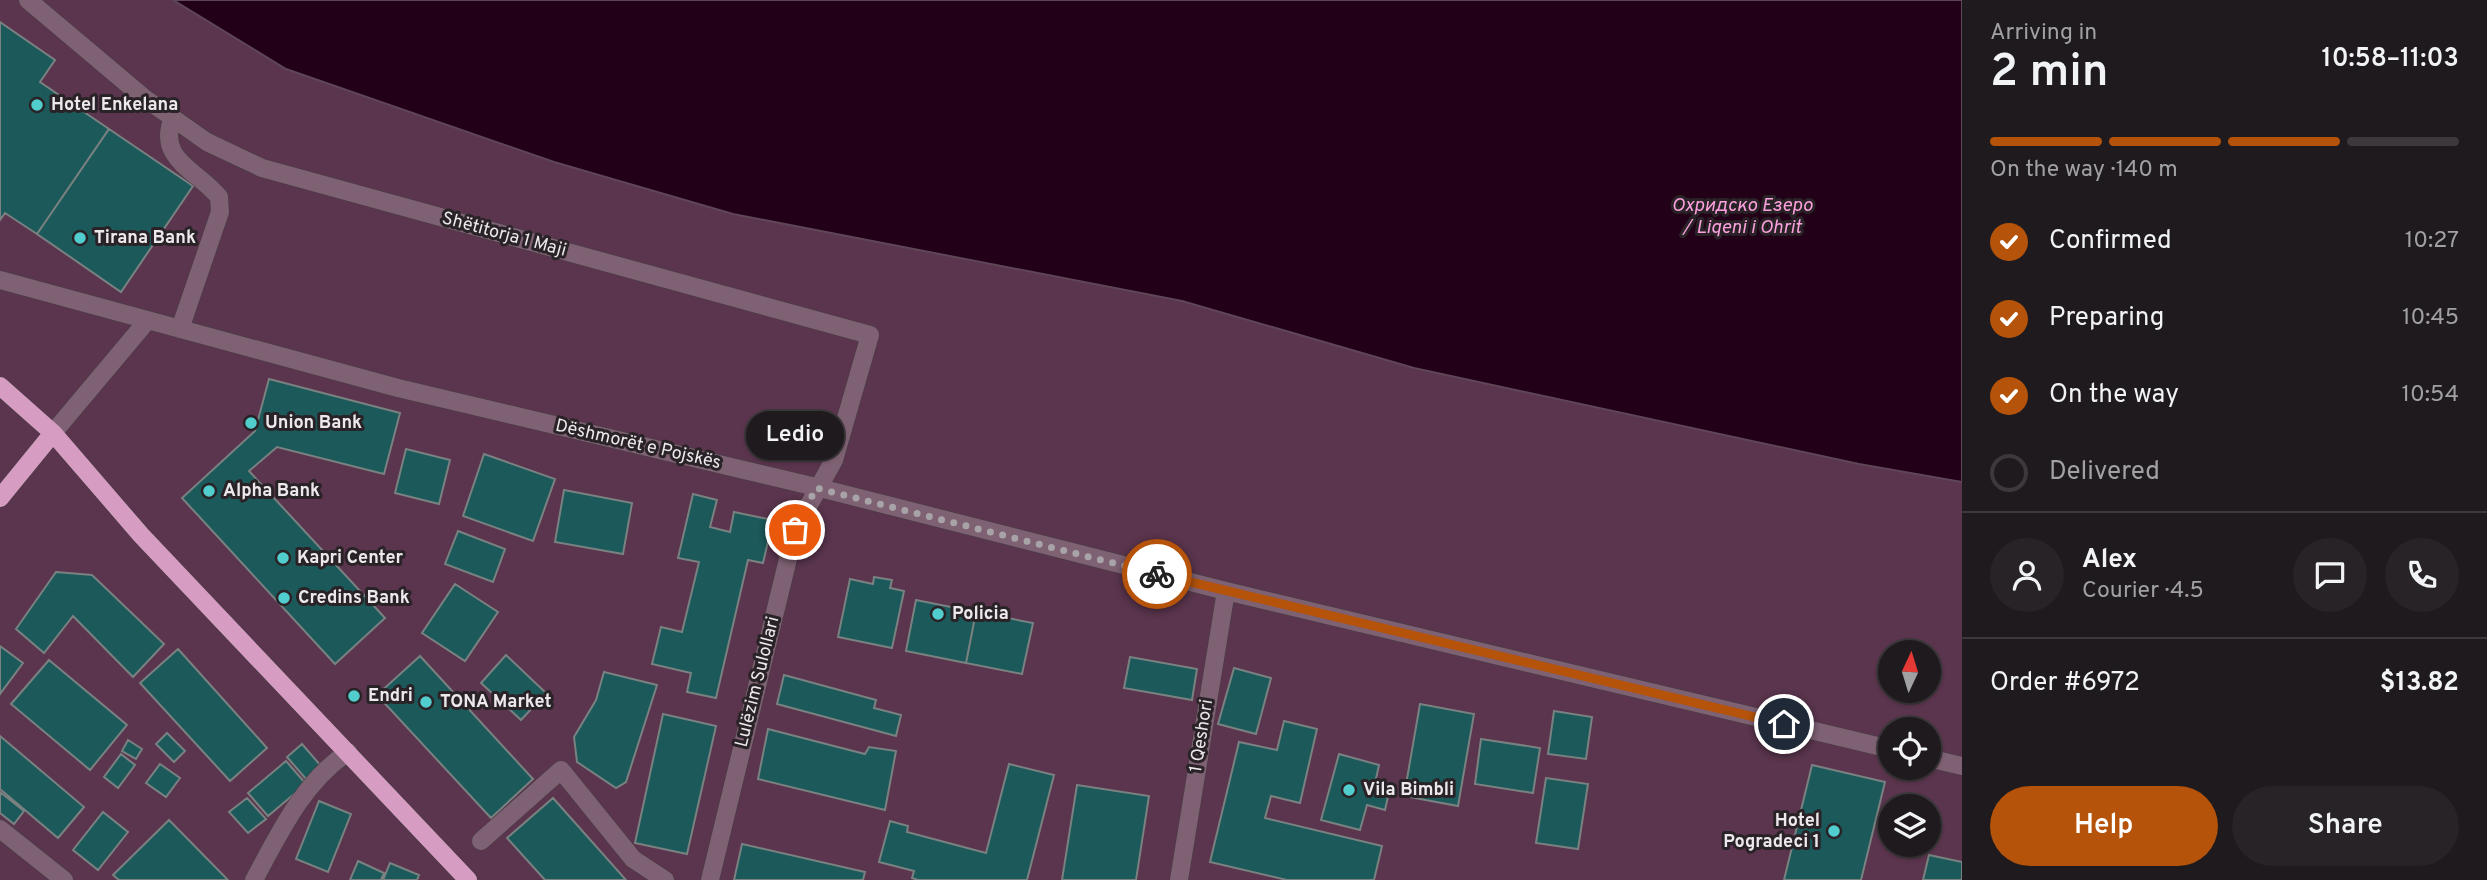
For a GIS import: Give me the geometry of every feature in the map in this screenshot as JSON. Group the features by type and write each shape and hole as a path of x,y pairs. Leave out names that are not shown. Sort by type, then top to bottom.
{"main road":[{"path":"0,386 53,433 141,535 468,880"},
{"path":"0,498 53,433"}],"street":[{"name":"Shëtitorja 1 Maji","path":"28,0 173,118 207,142 262,168 870,335 834,460 816,488"},
{"path":"173,118 168,131 170,150 219,197 220,212 180,329"},
{"name":"Dëshmorët e Pojskës","path":"0,280 398,388 816,488 1226,591 1878,746"},
{"path":"53,433 147,321"},
{"name":"Lulëzim Sulollari","path":"710,880 795,530 816,488"},
{"name":"1 Qeshori","path":"1179,880 1226,591"},
{"path":"254,880 301,801 331,764 348,752"},
{"path":"1941,761 1962,766"},
{"path":"481,841 561,770 633,859 666,880"},
{"path":"0,829 60,879"}],"shaded area":[{"path":"0,0 1962,0 1962,880 0,880"}],"water":[{"name":"Охридско Езеро / Liqeni i Ohrit","path":"173,0 1962,0 1962,482 1859,464 1414,368 1182,301 733,214 554,162 286,69"}],"building":[{"name":"Hotel Enkelana","path":"0,22 55,60 40,82 109,129 37,234 5,213 0,220"},
{"path":"109,129 193,186 121,292 37,234"},
{"name":"Kapri Center","path":"269,379 400,413 384,474 277,447 249,471 385,618 335,664 182,498 255,431"},
{"path":"406,449 450,460 439,504 395,493"},
{"path":"484,454 555,479 533,541 463,516"},
{"path":"564,490 632,503 623,554 555,542"},
{"path":"693,494 717,500 710,527 730,532 734,512 773,520 763,563 748,560 716,698 687,692 691,673 652,664 661,627 682,632 699,562 678,558"},
{"path":"458,531 505,549 493,582 445,564"},
{"path":"56,572 92,575 164,644 133,677 73,616 44,653 16,629"},
{"path":"874,577 892,580 890,588 904,591 892,648 838,637 850,579 873,584"},
{"path":"455,584 498,612 465,661 422,633"},
{"path":"916,600 976,612 966,663 906,651"},
{"path":"976,612 1033,623 1022,674 966,663"},
{"path":"0,646 23,663 0,694"},
{"path":"178,649 267,748 230,781 140,683"},
{"path":"506,655 546,693 521,720 481,683"},
{"path":"420,656 533,779 491,818 377,695"},
{"path":"1130,657 1197,669 1192,700 1124,688"},
{"path":"49,660 127,725 90,770 11,704"},
{"path":"1234,668 1271,678 1256,734 1218,724"},
{"path":"604,672 657,685 626,782 616,788 577,762 574,737 596,700"},
{"path":"784,675 876,700 874,708 901,715 896,736 777,704"},
{"path":"1420,704 1474,714 1458,806 1404,796"},
{"path":"1554,711 1592,717 1586,759 1548,754"},
{"path":"663,714 716,726 687,854 635,843"},
{"path":"1284,721 1317,729 1300,803 1271,796 1265,818 1382,846 1374,880 1287,880 1210,862 1239,742 1277,750"},
{"path":"768,729 865,754 869,747 896,751 885,810 758,779"},
{"path":"167,733 185,751 174,762 156,744"},
{"path":"0,736 84,807 58,838 0,789"},
{"path":"1481,739 1540,748 1533,793 1475,784"},
{"path":"128,740 142,749 136,759 122,751"},
{"path":"302,744 321,766 306,779 287,757"},
{"path":"121,754 135,765 118,788 104,777"},
{"path":"1339,754 1379,765 1374,788 1389,792 1385,810 1367,805 1360,830 1321,820"},
{"path":"286,761 306,784 268,816 248,793"},
{"path":"160,764 180,778 166,797 146,783"},
{"path":"1009,764 1054,775 1027,880 918,880 912,878 914,871 879,862 890,821 908,826 907,832 986,853"},
{"name":"Hotel Pogradeci 1","path":"1812,765 1885,782 1882,794 1878,794 1878,811 1861,880 1784,880"},
{"path":"1546,778 1588,784 1578,849 1536,843"},
{"path":"1077,785 1149,796 1136,880 1062,880"},
{"path":"0,792 24,811 14,824 0,813"},
{"path":"247,798 266,819 248,833 229,812"},
{"path":"553,798 626,880 545,880 507,838"},
{"path":"319,801 351,814 328,872 296,859"},
{"path":"103,812 128,832 98,870 73,850"},
{"path":"169,820 228,880 119,880 113,875"},
{"path":"742,844 865,872 863,880 734,880"},
{"path":"1929,857 1962,862 1962,880 1923,880"},
{"path":"358,861 384,873 381,880 350,880"},
{"path":"390,863 419,875 417,880 383,880"}],"way so far":[{"path":"795,530 816,488 1157,574"}],"place":[{"name":"Hotel Enkelana","path":"37,105"},
{"name":"Tirana Bank","path":"80,238"},
{"name":"Union Bank","path":"251,423"},
{"name":"Alpha Bank","path":"209,491"},
{"name":"Ledio","path":"795,530"},
{"name":"Kapri Center","path":"283,558"},
{"name":"Credins Bank","path":"284,598"},
{"name":"Policia","path":"938,614"},
{"name":"Endri","path":"354,696"},
{"name":"TONA Market","path":"426,702"},
{"name":"Vila Bimbli","path":"1349,790"},
{"name":"Hotel Pogradeci 1","path":"1834,831"}],"route":[{"path":"1157,574 1784,724"}]}
